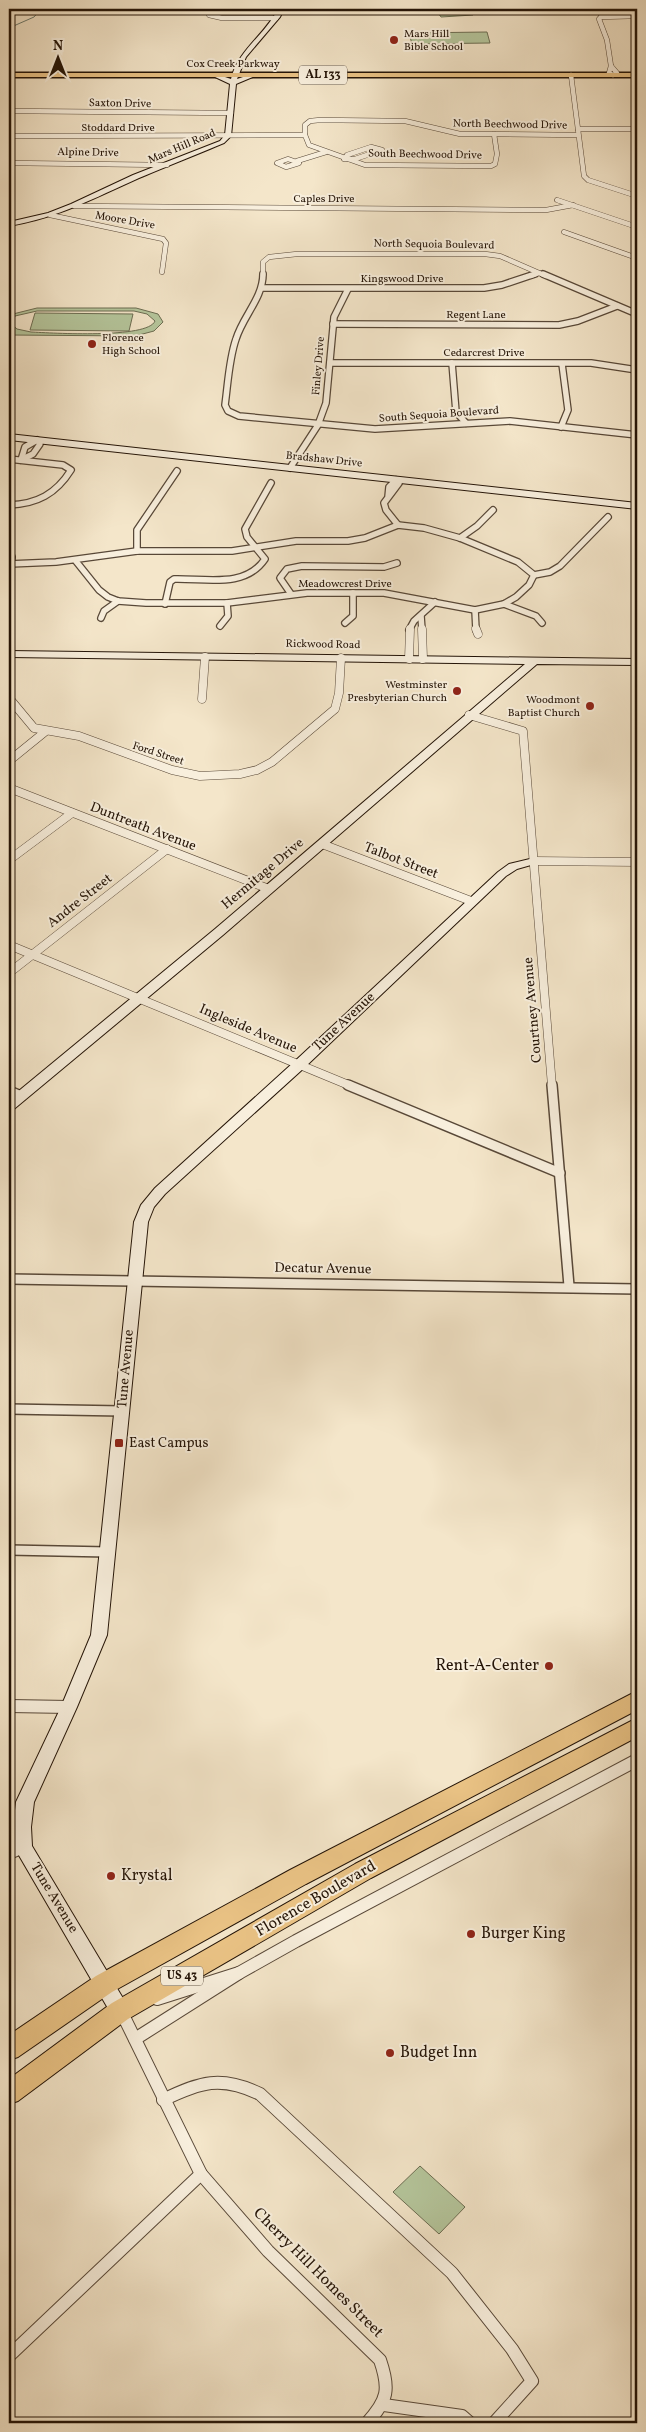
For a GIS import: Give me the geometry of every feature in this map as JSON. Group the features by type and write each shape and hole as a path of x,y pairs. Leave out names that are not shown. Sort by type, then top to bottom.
{"highway":[{"name":"Florence Boulevard","path":"9,2049 104,1984 298,1877 637,1700"},
{"name":"Florence Boulevard","path":"9,2093 120,2011 363,1871 637,1727"}],"main road":[{"name":"Cox Creek Parkway","path":"9,75 637,75"}],"street":[{"path":"207,9 209,15 222,18 276,18"},
{"name":"Mars Hill Road","path":"9,224 50,215 74,206 222,142 228,136 235,76 244,56 276,18 281,9"},
{"path":"599,9 601,17 598,19 603,26 611,66 609,73 613,75"},
{"path":"601,17 637,16"},
{"path":"571,75 578,135 586,178 637,196"},
{"name":"Saxton Drive","path":"9,111 231,113"},
{"name":"North Beechwood Drive","path":"305,135 305,125 310,121 326,119 405,121 454,133 578,135"},
{"path":"578,128 637,129"},
{"name":"South Beechwood Drive","path":"305,135 309,145 365,165 491,166 496,162 497,158 494,134"},
{"name":"Stoddard Drive","path":"9,136 305,135"},
{"path":"370,147 381,148 382,150 355,158 344,158 347,155 370,147"},
{"path":"297,161 326,152"},
{"name":"Alpine Drive","path":"9,163 167,165"},
{"path":"557,200 637,227"},
{"name":"Caples Drive","path":"74,206 546,210 573,205"},
{"name":"Moore Drive","path":"50,215 163,239 166,244 162,272"},
{"path":"564,232 637,258"},
{"name":"North Sequoia Boulevard","path":"263,288 263,262 269,257 309,254 485,254 500,256 637,314"},
{"name":"Kingswood Drive","path":"263,288 484,288 502,285 539,273"},
{"name":"South Sequoia Boulevard","path":"263,288 241,324 235,341 226,404 228,411 239,416 375,429 510,421 637,435"},
{"name":"Finley Drive","path":"290,468 318,425 326,403 334,317 348,289"},
{"name":"Regent Lane","path":"333,324 559,325 584,319 617,306"},
{"name":"Cedarcrest Drive","path":"330,363 607,365 637,370"},
{"path":"452,363 456,412 466,423"},
{"path":"561,427 568,413 562,364"},
{"name":"Bradshaw Drive","path":"9,436 637,506"},
{"path":"37,440 40,444 32,454 21,460 21,453 29,442 37,440"},
{"path":"9,459 63,465 71,470 50,496 34,503 9,505"},
{"path":"137,551 137,530 177,471"},
{"path":"396,480 398,483 384,503 386,510 398,525"},
{"path":"165,604 170,582 174,579 236,578 252,574 261,567 265,558 247,536 245,529 271,483"},
{"path":"460,538 477,526 492,510"},
{"path":"10,564 75,560 137,551 214,552 256,549 296,541 348,541 365,538 398,525 424,528 460,538 518,562 534,575 550,572 560,566 608,517"},
{"path":"9,550 12,556 9,574"},
{"name":"Meadowcrest Drive","path":"75,560 99,590 118,601 165,604 228,603 290,594 384,593 475,610 504,604 529,586 534,575"},
{"path":"290,594 280,578 287,569 302,566 384,567 397,564"},
{"path":"345,623 353,616 353,593"},
{"path":"100,618 104,611 118,601"},
{"path":"409,659 407,630 410,624 421,616 434,602"},
{"path":"220,626 228,619 230,609 228,603"},
{"path":"504,604 536,616 542,624"},
{"path":"475,610 475,627 478,634"},
{"path":"421,616 423,659"},
{"name":"Rickwood Road","path":"9,654 637,662"},
{"path":"202,699 205,657"},
{"name":"Ford Street","path":"9,698 34,728 79,736 172,770 200,776 240,774 257,770 272,762 335,709 339,693 341,658"},
{"name":"Hermitage Drive","path":"9,1106 139,999 409,770 469,715 534,662"},
{"name":"Courtney Avenue","path":"469,715 523,731 569,1286"},
{"path":"9,761 46,730"},
{"name":"Duntreath Avenue","path":"9,788 269,889"},
{"path":"9,860 72,813"},
{"name":"Talbot Street","path":"322,844 471,901"},
{"name":"Andre Street","path":"9,973 167,849"},
{"path":"534,861 637,862"},
{"name":"Tune Avenue","path":"120,2011 24,1847 22,1827 25,1802 69,1707 99,1635 134,1280 143,1213 153,1198 299,1065 471,901 513,866 534,861"},
{"name":"Ingleside Avenue","path":"9,945 560,1173"},
{"path":"9,1091 21,1096"},
{"name":"Decatur Avenue","path":"9,1279 637,1288"},
{"path":"9,1409 122,1411"},
{"path":"9,1550 108,1552"},
{"path":"9,1706 69,1707"},
{"path":"135,2039 239,1973 637,1760"},
{"path":"9,1853 24,1847"},
{"path":"120,2011 239,1973"},
{"name":"Cherry Hill Homes Street","path":"120,2011 201,2174 268,2252 380,2360 388,2380 384,2405"},
{"path":"163,2100 197,2084 214,2081 231,2082 260,2094 452,2273 516,2355 532,2381 494,2423"},
{"path":"9,2356 201,2174"},
{"path":"367,2423 384,2405 462,2416 470,2423"}],"green space":[{"path":"468,9 473,15 441,17 436,10"},
{"path":"487,32 490,43 412,44 409,33"},
{"path":"37,308 136,308 158,314 163,322 154,331 135,336 9,335 11,332 9,331 9,315","holes":["37,311 134,311 147,314 155,321 148,327 135,330 98,334 31,332 17,329 11,324 15,316"]},
{"path":"35,313 133,314 129,331 30,330"},
{"path":"420,2166 465,2207 439,2234 393,2192"}],"waterway":[{"path":"9,28 34,17 41,9"}],"place":[{"name":"Mars Hill Bible School","path":"394,40"},
{"name":"Florence High School","path":"92,344"},
{"name":"Westminster Presbyterian Church","path":"457,691"},
{"name":"Woodmont Baptist Church","path":"590,706"},
{"name":"East Campus","path":"119,1443"},
{"name":"Rent-A-Center","path":"549,1666"},
{"name":"Krystal","path":"111,1876"},
{"name":"Burger King","path":"471,1934"},
{"name":"Budget Inn","path":"390,2053"}]}
